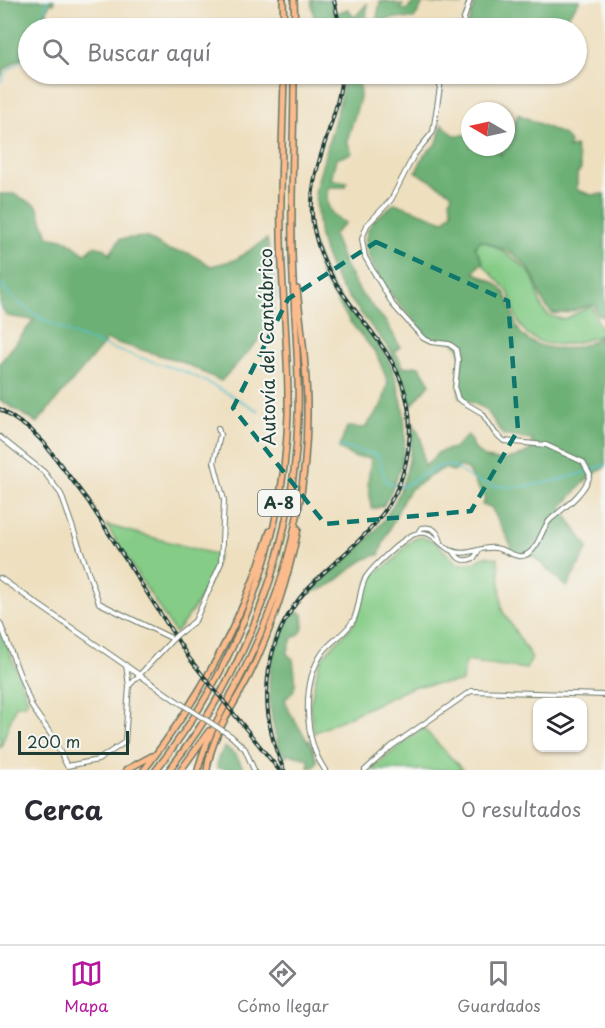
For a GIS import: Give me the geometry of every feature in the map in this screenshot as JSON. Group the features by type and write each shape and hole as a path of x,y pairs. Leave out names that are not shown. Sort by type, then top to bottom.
{"highway":[{"path":"283,0 284,18"},
{"path":"294,0 295,18"},
{"name":"Autovía del Cantábrico","path":"156,770 204,701 247,615 276,522 286,444 287,359 281,228 284,84"},
{"name":"Autovía del Cantábrico","path":"169,770 203,722 244,648 268,587 286,520 295,463 298,406 291,209 294,84"},
{"path":"207,770 218,730 254,664 285,584 302,505 307,429 305,358 291,209"},
{"path":"198,770 207,742 258,641 286,562 302,489 307,429"},
{"path":"144,770 223,651 243,610 270,529 286,444"},
{"path":"182,770 224,707"},
{"path":"126,770 153,755 165,741"}],"street":[{"path":"464,18 470,0"},
{"path":"324,770 315,750 307,714 317,663 325,650 353,621 368,573 423,527 438,532 441,543 453,552 464,554 497,548 518,556 530,553 545,525 581,491 590,475 588,466 546,445 504,441 495,433 482,413 458,399 454,389 458,360 456,349 449,344 431,342 423,338 393,305 364,253 362,239 367,225 391,200 414,155 433,132 440,84"},
{"path":"129,686 141,676 177,634 195,621 221,563 224,500 214,462 220,435 218,428"},
{"path":"0,437 44,472 66,503 99,603 173,639"},
{"path":"0,578 231,736 245,749 254,770"},
{"path":"0,623 32,707 52,736 67,766 98,760 125,742 129,686 126,665"},
{"path":"365,770 392,746 466,693 605,695"}],"highlighted area":[{"path":"376,242 508,301 518,430 471,511 325,524 233,408 288,299"}],"green space":[{"path":"0,0 54,0 54,4 50,3 45,18 18,18 18,61 5,69 0,77"},
{"path":"311,0 330,0 334,14 348,9 354,18 314,18"},
{"path":"417,0 438,0 463,5 423,3 415,18 377,18 380,2 403,5 401,9 406,10"},
{"path":"476,0 580,0 566,18 470,18"},
{"path":"367,4 366,18 354,18"},
{"path":"343,84 359,84 360,98 347,141 352,153 336,159 331,179 347,182 345,187 328,187 329,209 335,217 345,223 333,235 345,265 362,295 387,323 400,347 395,351 403,367 419,366 430,384 411,406 390,350 342,289 330,268 320,239 315,191"},
{"path":"518,114 564,135 570,142 568,149 575,146 581,169 577,174 577,190 592,195 605,194 605,318 597,314 594,305 559,314 552,313 546,307 533,276 522,261 507,251 481,240 475,247 483,261 474,272 501,288 508,300 517,327 529,340 546,347 575,347 596,339 605,330 605,467 587,479 561,508 588,548 567,587 534,557 509,550 511,545 491,507 482,505 485,499 467,469 460,466 454,472 445,468 409,491 379,555 369,557 328,586 309,592 351,555 383,521 404,479 410,454 413,423 421,438 424,467 439,452 454,448 468,435 480,454 494,460 517,457 531,450 532,440 503,435 486,409 460,397 461,358 458,347 452,342 424,335 381,280 368,255 366,244 369,228 395,203 444,221 452,212 450,200 452,193 416,172 424,155 437,143 442,124 454,135 461,135 461,156 515,156 515,121"},
{"path":"0,194 14,194 37,206 48,236 66,240 85,254 94,246 106,249 109,255 120,239 146,237 168,250 188,253 211,266 235,260 267,239 277,292 270,328 221,381 180,361 107,340 37,423 0,400 0,363 34,320 7,316 0,306"},
{"path":"310,233 322,268 333,288 389,361 402,403 405,433 401,463 391,492 383,506 372,509 368,483 371,458 354,457 339,449 347,427 365,428 382,405 388,382 376,353 351,323 321,277"},
{"path":"481,240 506,253 528,271 533,278 542,308 547,313 565,319 591,306 603,334 567,344 544,343 533,338 517,319 508,292 478,256 476,243"},
{"path":"106,525 218,555 212,576 201,596 175,633"},
{"path":"422,537 435,542 458,564 476,562 484,556 498,558 502,610 532,658 526,669 465,661 462,682 415,686 314,733 310,706 318,667 325,654 354,624 371,575 393,561 410,541"},
{"path":"295,611 303,614 303,626 299,634 292,638 287,654 293,659 295,686 285,699 289,711 308,742 310,740 317,761 314,767 308,768 309,759 288,754 283,759 272,722 270,702 271,663 284,627"},
{"path":"0,627 28,700 24,705 16,705 0,749"},
{"path":"423,728 463,770 370,770"},
{"path":"225,747 236,755 244,770 217,768 218,758"}],"waterway":[{"path":"42,18 48,0"},
{"path":"0,83 6,72 18,64"},
{"path":"0,283 16,300 59,328 85,339 185,372 259,411"},
{"path":"338,446 378,455 386,482 401,487 440,466 449,465 477,481 507,487 542,484 605,465"}],"railway":[{"path":"334,0 338,18"},
{"path":"284,770 269,719 267,694 269,668 275,644 285,621 300,598 318,578 357,543 390,503 404,470 410,428 406,394 393,365 338,287 323,258 313,224 314,185 335,112 340,84"},
{"path":"0,409 31,430 44,443 88,501 189,658 279,770"}]}
